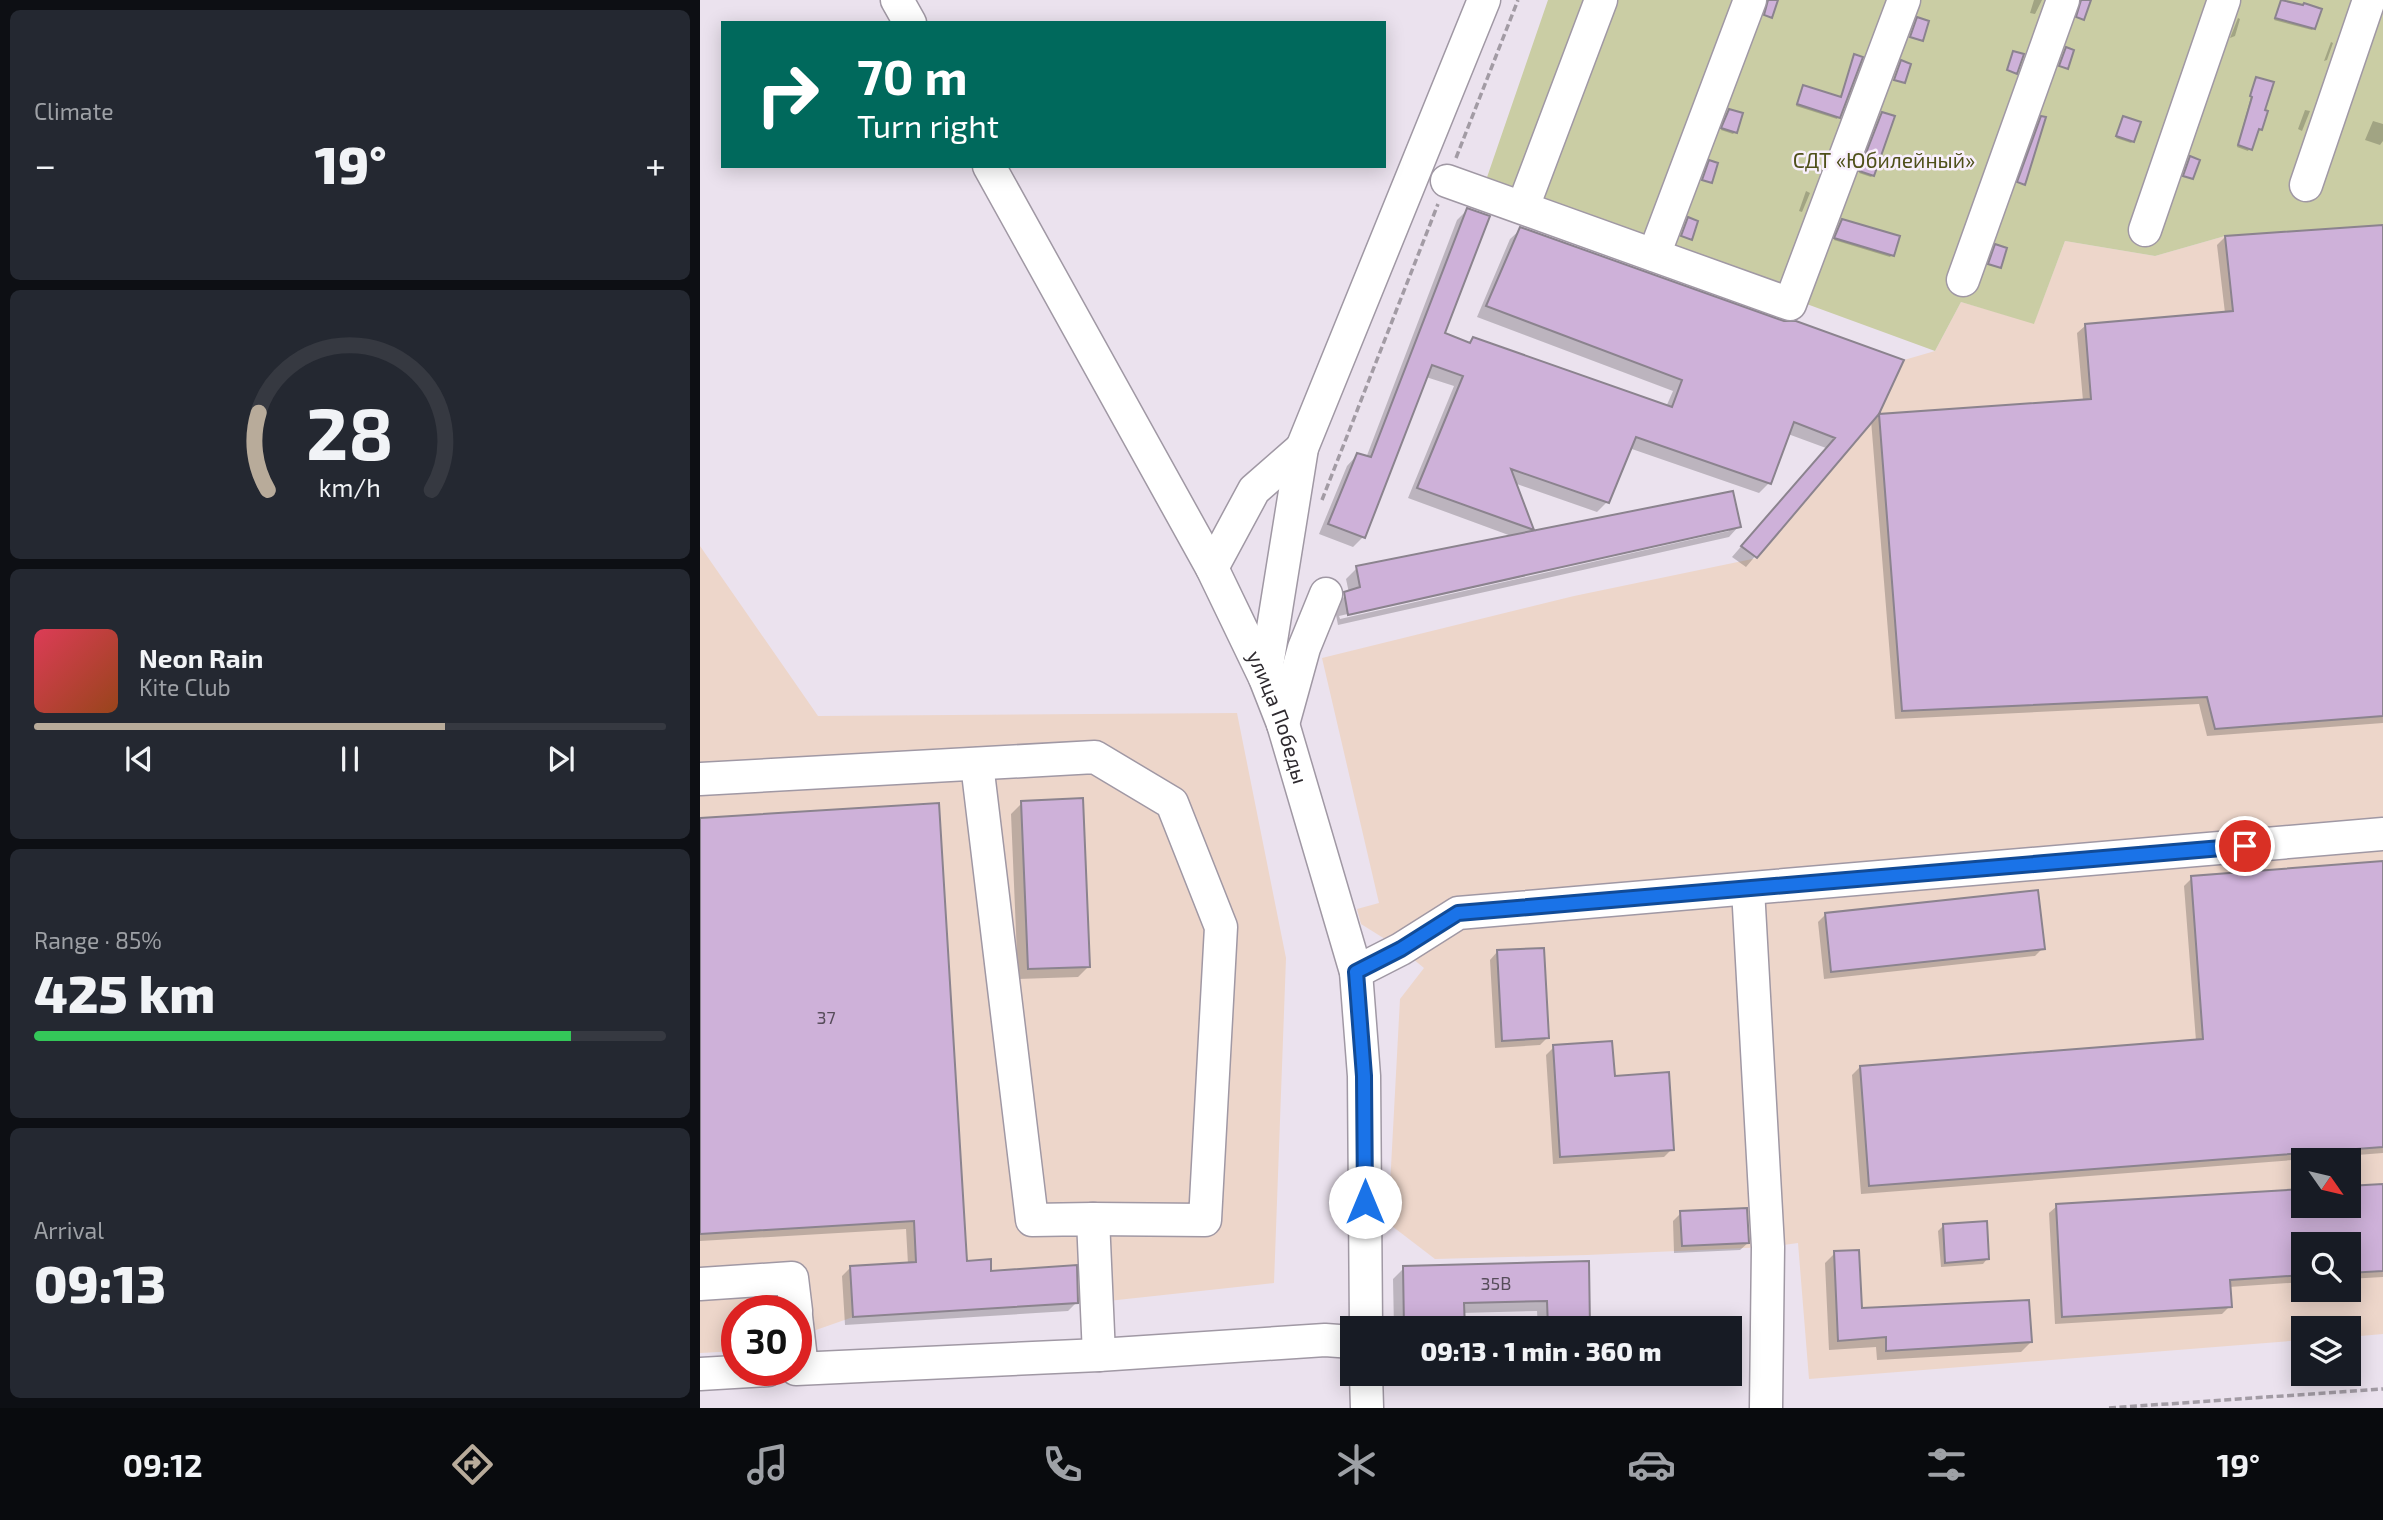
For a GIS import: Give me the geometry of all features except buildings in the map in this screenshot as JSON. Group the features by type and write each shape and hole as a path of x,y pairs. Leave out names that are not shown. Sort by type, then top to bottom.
{"street":[{"path":"897,0 909,21"},
{"path":"1265,678 1302,448 1485,0"},
{"path":"1523,207 1601,0"},
{"path":"1654,255 1750,0"},
{"path":"1447,181 1790,304 1904,0"},
{"path":"1962,280 2063,0"},
{"path":"2145,230 2224,0"},
{"path":"2306,185 2368,0"},
{"name":"улица Победы","path":"990,168 1212,568 1265,678 1283,724 1356,972 1364,1076 1366,1316"},
{"path":"1212,568 1254,490 1302,448"},
{"path":"1283,724 1304,648 1326,594"},
{"path":"700,779 1095,757 1172,803 1221,927 1205,1220 1031,1220 977,764"},
{"path":"1356,972 1401,949 1458,913 2383,834"},
{"path":"1748,889 1768,1247 1766,1408"},
{"path":"1093,1219 1099,1355"},
{"path":"700,1284 792,1278 794,1295"},
{"path":"812,1367 1340,1341"},
{"path":"700,1374 721,1373"},
{"path":"1366,1386 1367,1408"}],"path":[{"path":"1320,506 1518,0"},
{"path":"2109,1408 2383,1390"}],"shaded area":[{"path":"2383,225 2383,1334 2361,1336 2361,1316 2291,1316 2291,1341 1809,1379 1798,1243 1768,1247 1587,1255 1435,1259 1388,1223 1400,999 1424,968 1401,949 1361,924 1357,909 1379,903 1322,658 1574,596 1757,558 1879,414 1904,360 1935,351 1961,302 2034,323 2065,241 2155,256 2225,236"},
{"path":"700,546 818,716 1237,713 1286,958 1274,1283 1108,1301 853,1317 812,1331 812,1295 721,1295 721,1352 700,1353"}],"green space":[{"name":"СДТ «Юбилейный»","path":"1548,0 2383,0 2383,225 2225,236 2155,256 2065,241 2034,324 1961,302 1935,351 1484,186"}],"route":[{"path":"1365,1202 1364,1076 1356,972 1401,949 1458,913 2245,846"}]}
